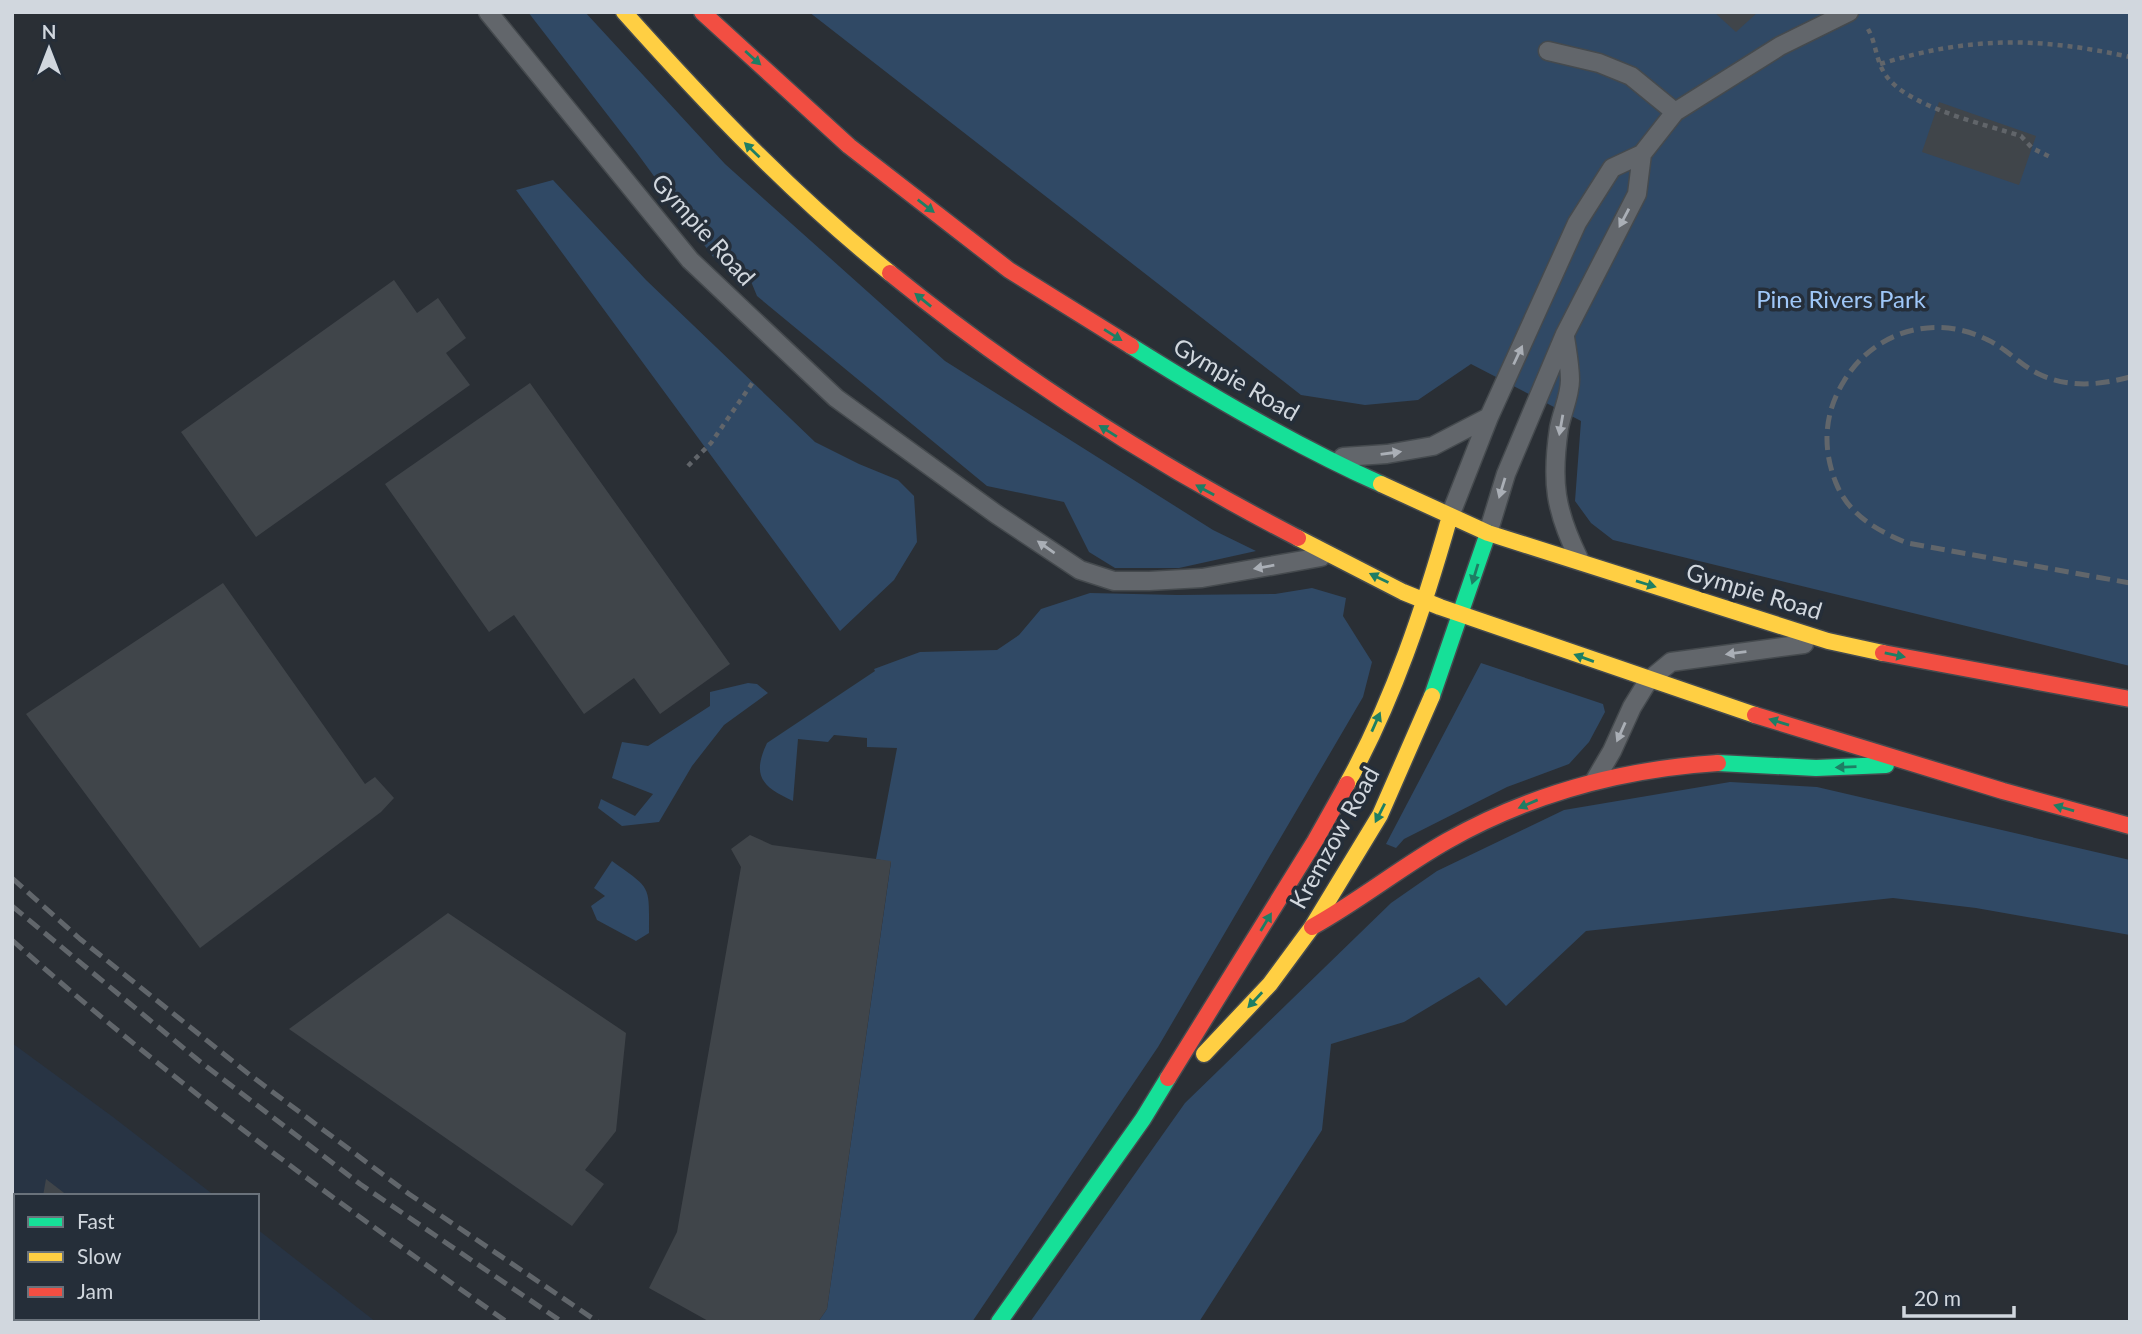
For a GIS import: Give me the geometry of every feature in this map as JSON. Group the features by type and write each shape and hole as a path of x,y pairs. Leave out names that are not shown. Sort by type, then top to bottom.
{"main road":[{"path":"624,12 658,53 758,155 843,235 962,331 1059,400 1166,468 1252,517 1426,602 1648,681 1914,764 2130,826"},
{"name":"Gympie Road","path":"702,12 849,146 1009,271 1193,385 1323,458 1488,533 1828,641 2130,699"},
{"name":"Kremzow Road","path":"999,1322 1143,1119 1280,899 1357,764 1426,602 1450,516"},
{"name":"Kremzow Road","path":"1143,1119 1270,984 1312,927 1380,815 1437,684 1488,533"},
{"path":"1312,927 1344,911 1407,866 1466,830 1546,796 1593,783 1659,768 1729,762 1807,768 1914,764"}],"lane":[{"name":"Gympie Road","path":"488,12 690,260 836,398 996,514 1080,570 1114,580 1202,578 1331,555"},
{"path":"1450,516 1489,417 1577,223 1612,168 1642,154 1675,112 1780,46 1849,12"},
{"path":"1548,51 1599,63 1631,76 1675,112"},
{"path":"1488,533 1506,474 1565,334 1637,194 1642,154"},
{"path":"1565,334 1570,382 1559,427 1555,477 1557,503 1563,527 1581,564"},
{"path":"1323,458 1387,454 1433,446 1489,417"},
{"name":"Gympie Road","path":"1593,783 1648,681 1671,662 1828,641"}],"path":[{"path":"1866,24 1880,64 1893,85 1910,97 2021,136 2032,148 2050,157"},
{"path":"1880,64 1933,49 1998,41 2065,46 2130,57"},
{"path":"688,466 711,443 753,382"}],"shaded area":[{"path":"12,1043 212,1194 14,1194 14,1320 259,1320 259,1231 376,1322 12,1322"}],"green space":[{"path":"528,12 585,12 725,164 945,361 1213,530 1256,551 1179,568 1115,568 1089,552 1064,502 987,486 757,296 745,267 716,261"},
{"name":"Pine Rivers Park","path":"809,12 2130,12 2130,666 1613,540 1591,523 1575,501 1581,421 1471,364 1418,400 1365,405 1301,395"},
{"path":"553,180 646,280 815,442 898,480 914,496 917,542 894,580 840,631 516,190"},
{"path":"1312,588 1346,598 1343,616 1372,662 1363,697 1158,1047 972,1322 818,1322 827,1309 891,862 876,859 897,748 867,747 867,738 834,735 828,742 798,739 793,801 774,791 763,780 760,764 767,743 875,671 874,669 920,652 997,650 1019,635 1041,609 1090,593 1275,594"},
{"path":"1481,663 1603,704 1605,712 1589,742 1569,764 1507,787 1404,839 1396,848 1386,844"},
{"path":"748,683 757,684 768,693 724,725 692,766 659,822 622,826 598,808 601,799 635,816 653,794 612,778 622,742 648,746 710,706 710,692"},
{"path":"1730,782 1817,787 2130,860 2130,935 1976,908 1893,898 1586,931 1506,1006 1479,977 1404,1022 1331,1044 1322,1130 1199,1322 1030,1322 1185,1103 1391,903 1437,871 1564,810"},
{"path":"612,861 635,878 648,896 649,933 636,941 597,920 591,906 605,896 594,888"}],"building":[{"path":"1714,12 1758,12 1736,32"},
{"path":"1939,102 2036,136 2019,185 1922,152"},
{"path":"394,280 417,313 438,298 466,338 446,353 470,385 256,537 181,432"},
{"path":"530,383 730,664 660,714 634,678 584,714 514,615 489,632 385,484"},
{"path":"223,583 365,784 375,777 394,798 381,812 200,948 26,714"},
{"path":"750,835 772,845 891,861 827,1309 818,1322 710,1322 649,1288 677,1232 741,867 731,849"},
{"path":"448,913 626,1033 616,1131 585,1170 604,1184 572,1226 289,1029"},
{"path":"46,1179 65,1194 43,1194"},
{"path":"18,1320 182,1320 182,1322"}],"railway":[{"path":"2130,377 2096,383 2063,382 2041,375 1995,344 1968,332 1927,328 1889,339 1857,364 1837,393 1827,431 1829,457 1836,483 1848,504 1874,527 1907,543 2130,583"},
{"path":"12,878 80,939 250,1075 409,1194 598,1322"},
{"path":"12,906 198,1060 360,1184 562,1322"},
{"path":"12,940 131,1041 254,1138 507,1322"}],"traffic: fast":[{"path":"1131,346 1254,420 1381,484"},
{"path":"1432,696 1488,533"},
{"path":"1718,763 1816,768 1886,765"},
{"path":"999,1322 1143,1119 1168,1078"}],"traffic: slow":[{"path":"624,12 785,181 890,273"},
{"path":"1381,484 1488,533 1828,641 1883,653"},
{"path":"1347,784 1393,687 1450,516"},
{"path":"1298,538 1403,592 1440,607 1755,715"},
{"path":"1204,1054 1270,984 1312,927 1380,815 1432,696"}],"traffic: jam":[{"path":"702,12 849,146 1009,270 1131,346"},
{"path":"890,273 987,347 1087,416 1191,479 1298,538"},
{"path":"1883,653 2130,699"},
{"path":"1755,715 2003,791 2130,826"},
{"path":"1312,927 1447,841 1511,810 1544,797 1613,778 1718,763"},
{"path":"1168,1078 1315,841 1347,784"}]}
